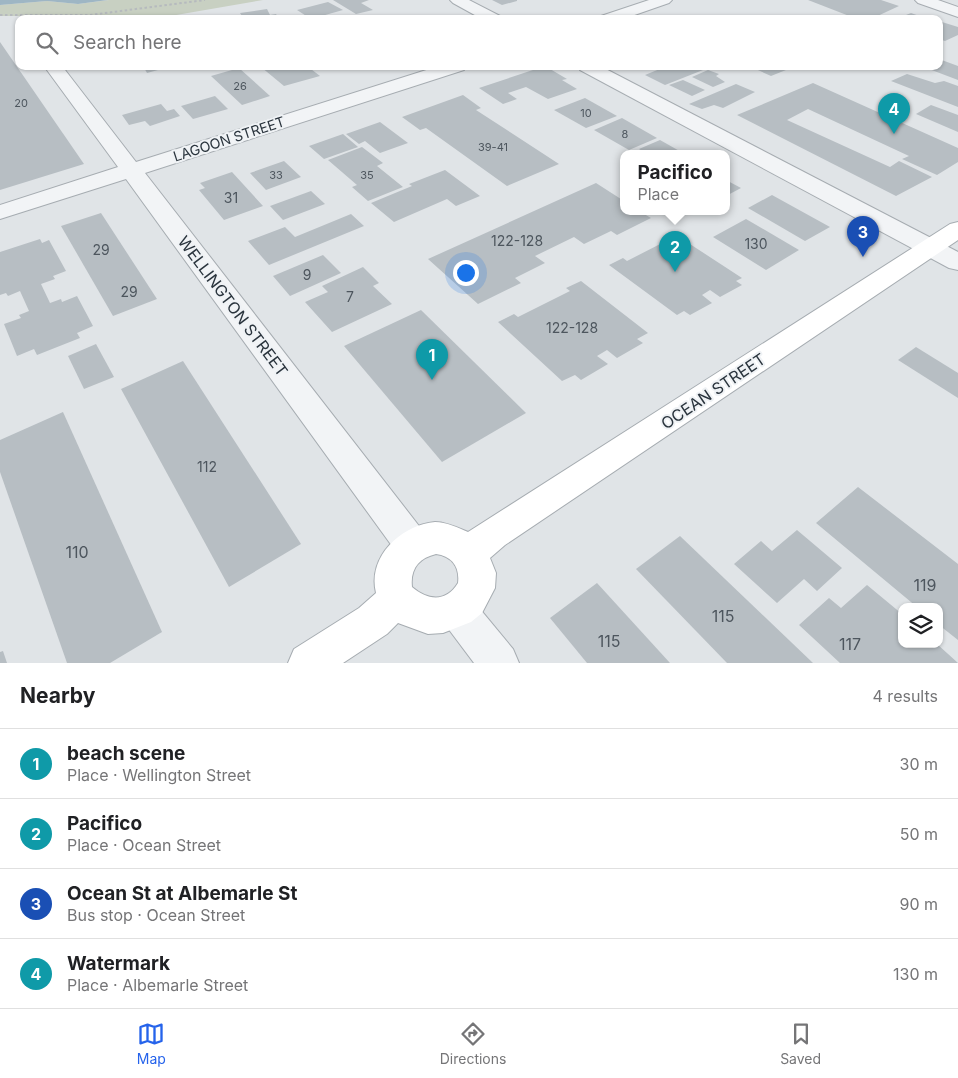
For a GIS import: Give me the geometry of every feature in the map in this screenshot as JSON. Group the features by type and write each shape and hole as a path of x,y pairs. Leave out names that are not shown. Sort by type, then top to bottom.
{"street":[{"path":"458,0 486,15"},
{"path":"619,15 664,0"},
{"path":"923,0 958,12"},
{"name":"WELLINGTON STREET","path":"56,70 413,546"},
{"name":"LAGOON STREET","path":"0,212 445,70"},
{"path":"594,70 958,262"},
{"name":"OCEAN STREET","path":"469,553 493,534 565,489 958,229"},
{"path":"436,538 449,540 460,545 469,553 476,564 478,576 468,601 457,610 445,616 431,617 418,614 406,607 398,598 394,587 393,575 403,553 413,546 424,540 436,538"},
{"path":"308,663 373,621 398,598"},
{"path":"457,610 499,663"}],"path":[{"path":"0,15 90,15 205,0"}],"shaded area":[{"path":"109,0 263,0 176,15 0,16 0,5 47,1 78,4"}],"water":[{"path":"0,0 108,0 78,4 47,1 0,5"}],"building":[{"path":"333,0 369,0 361,3 373,10 356,14"},
{"path":"492,0 517,0 517,1 502,5"},
{"path":"808,0 881,0 899,6 880,15 847,15"},
{"path":"328,2 343,10 325,15 305,15 297,10"},
{"path":"267,9 270,15 241,15 240,13"},
{"path":"943,22 958,27 958,35 943,40"},
{"path":"0,42 15,64 15,70 19,70 84,164 0,190"},
{"path":"943,60 958,66 958,80 932,70 943,70"},
{"path":"145,70 158,70 147,73"},
{"path":"232,70 241,70 270,96 242,105 211,76"},
{"path":"265,70 312,70 320,76 284,86"},
{"path":"533,70 552,70 567,79 562,80 577,89 548,99 526,87 508,93 517,99 503,104 479,88"},
{"path":"657,70 703,70 665,85 645,75"},
{"path":"708,70 719,74 716,76 725,82 713,87 692,77"},
{"path":"758,70 786,70 771,76"},
{"path":"907,74 935,83 944,81 958,86 958,107 891,81"},
{"path":"683,80 705,90 692,96 669,85"},
{"path":"813,83 958,148 958,162 937,175 902,159 909,156 808,109 787,120 890,167 899,161 932,177 896,196 737,115"},
{"path":"736,84 755,92 723,108 714,105 702,109 689,104"},
{"path":"463,95 481,108 476,110 559,164 507,186 426,128 420,130 402,117"},
{"path":"215,96 228,109 193,119 181,106"},
{"path":"585,98 617,116 586,128 554,110"},
{"path":"161,104 167,111 174,109 180,116 150,126 145,121 129,125 122,115"},
{"path":"931,105 958,115 958,132 916,114"},
{"path":"622,118 657,138 629,150 594,130"},
{"path":"380,122 408,143 380,153 365,141 359,144 346,134"},
{"path":"343,134 358,147 324,159 309,146"},
{"path":"660,140 678,150 640,150 639,149"},
{"path":"362,147 383,163 377,166 403,187 368,201 352,187 357,185 328,160"},
{"path":"284,161 301,177 266,190 250,173"},
{"path":"445,170 480,196 456,206 447,199 394,222 371,203 412,186 409,184"},
{"path":"232,172 263,206 224,220 199,190 205,188 200,183"},
{"path":"730,182 741,188 730,194"},
{"path":"596,183 620,198 620,215 646,215 651,218 617,235 611,231 584,244 574,237 535,256 545,263 515,278 521,283 478,304 428,259"},
{"path":"311,191 325,204 283,220 270,206"},
{"path":"772,195 830,227 805,241 748,208"},
{"path":"101,213 157,299 113,316 61,226"},
{"path":"351,214 364,226 269,265 248,241 285,227 295,237"},
{"path":"746,219 799,250 766,270 713,237"},
{"path":"673,233 742,278 736,281 742,285 720,297 710,290 702,295 712,303 690,315 684,311 677,315 609,265 623,258 627,261 668,240 665,237"},
{"path":"40,239 42,243 49,240 66,271 53,276 55,279 41,284 50,303 61,299 62,302 77,296 93,326 77,333 80,338 37,355 34,349 17,356 4,324 21,318 19,315 29,311 20,291 8,296 6,293 0,295 0,252"},
{"path":"323,255 341,273 290,296 273,276"},
{"path":"363,267 379,283 373,286 392,304 332,332 305,302 328,292 322,286"},
{"path":"581,281 648,333 637,339 643,343 617,358 607,350 597,356 608,364 581,380 575,375 562,381 498,322 514,314 518,317 570,291 566,288"},
{"path":"421,310 526,413 442,462 344,346"},
{"path":"96,344 114,377 84,389 68,356"},
{"path":"916,347 958,373 958,398 898,360"},
{"path":"183,361 301,544 229,587 121,389"},
{"path":"63,412 162,632 110,663 67,663 0,472 0,440"},
{"path":"858,487 958,564 958,640 943,628 943,603 912,603 816,523"},
{"path":"797,530 842,568 817,591 804,579 777,603 734,564 761,541 772,551"},
{"path":"680,536 813,663 727,663 636,569"},
{"path":"597,583 670,663 587,663 550,618"},
{"path":"867,585 898,611 898,648 941,648 958,663 840,663 799,625 829,598 841,608"},
{"path":"3,651 7,663 0,663 0,652"}],"place":[{"name":"Watermark","path":"894,134"},
{"name":"Ocean St at Albemarle St","path":"863,257"},
{"name":"Pacifico","path":"675,272"},
{"name":"beach scene","path":"432,380"}]}
